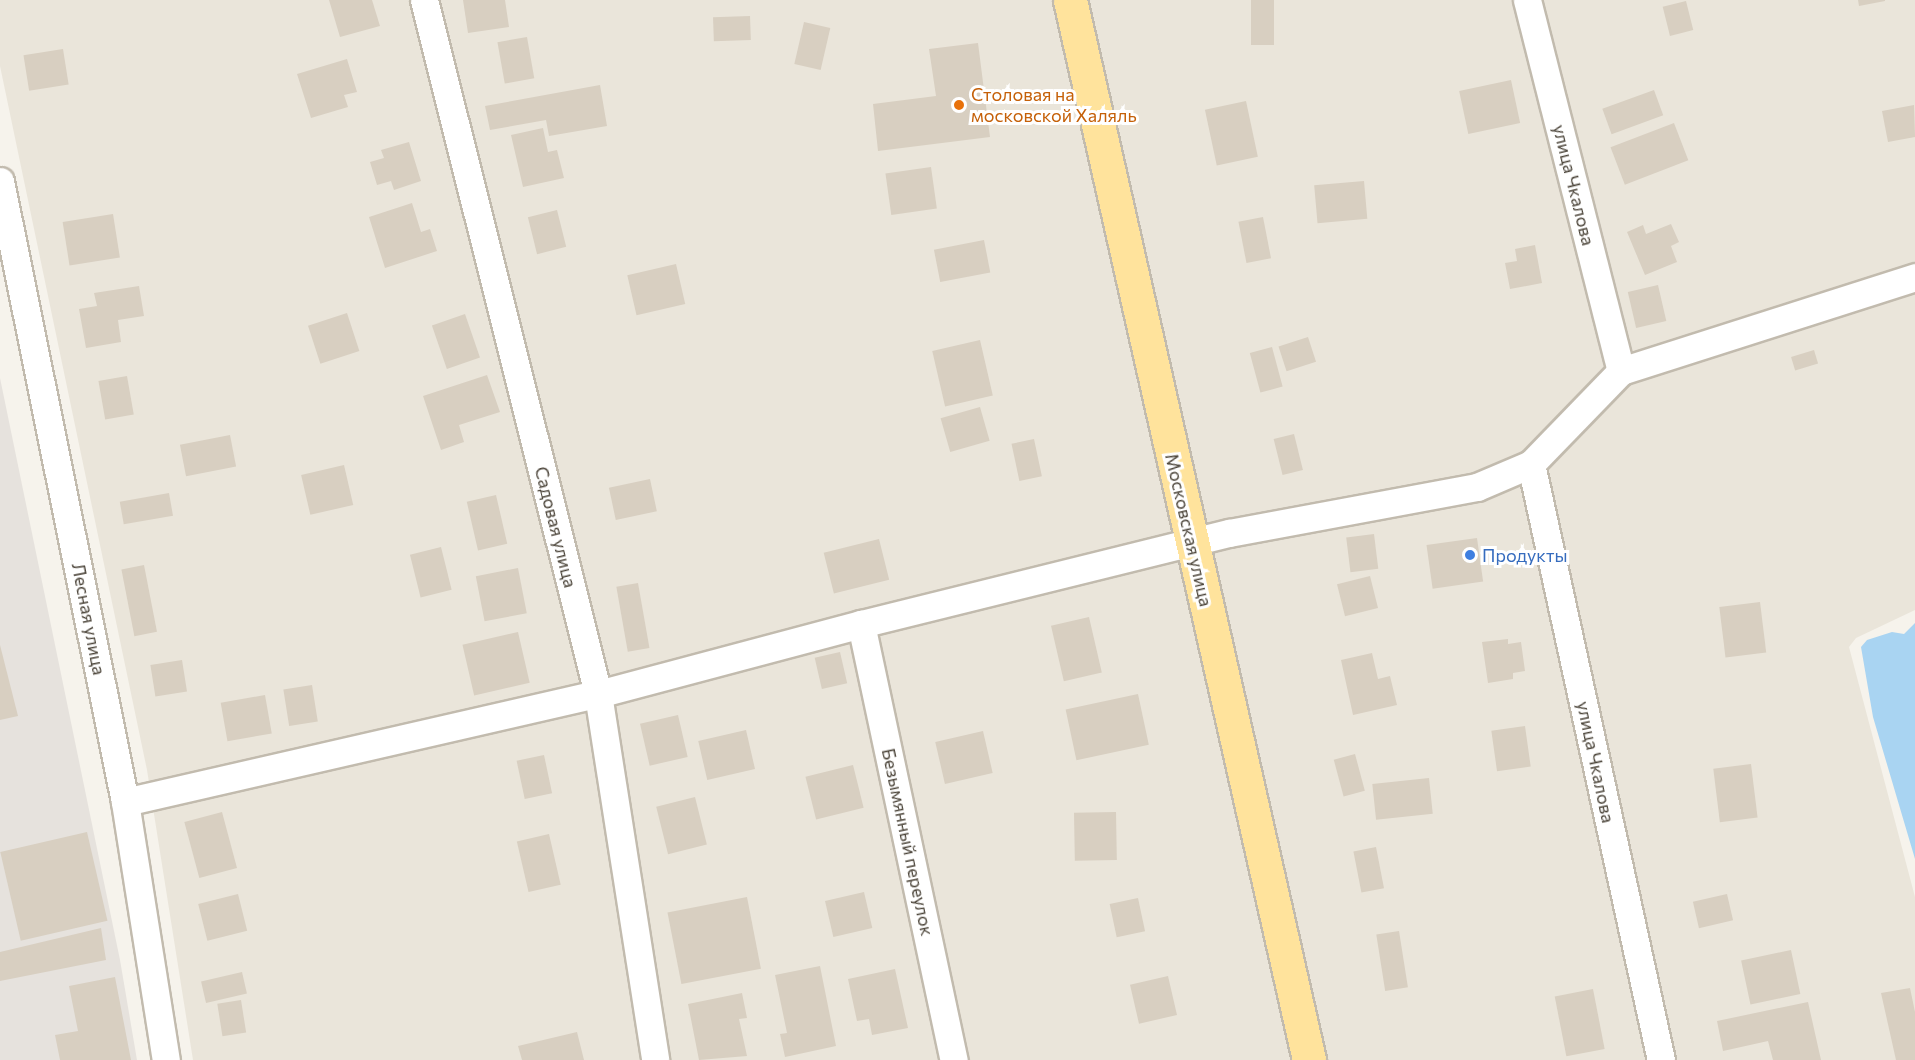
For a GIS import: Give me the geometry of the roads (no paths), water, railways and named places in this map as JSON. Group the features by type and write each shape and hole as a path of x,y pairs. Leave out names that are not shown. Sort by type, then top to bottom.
{"main road":[{"name":"Московская улица","path":"1070,0 1309,1060"}],"street":[{"name":"Садовая улица","path":"424,0 598,694 655,1060"},
{"name":"улица Чкалова","path":"1527,0 1622,371"},
{"name":"Лесная улица","path":"0,181 125,802 166,1060"},
{"path":"125,802 598,694 861,624 1192,543 1477,487 1531,464 1622,371 1915,277"},
{"name":"улица Чкалова","path":"1531,464 1661,1060"},
{"name":"Безымянный переулок","path":"861,624 954,1060"}],"water":[{"path":"1915,623 1915,859 1873,717 1861,647 1867,640 1892,632 1904,634"}],"place":[{"name":"Столовая на московской Халяль","path":"959,105"},
{"name":"Продукты","path":"1470,555"}]}
